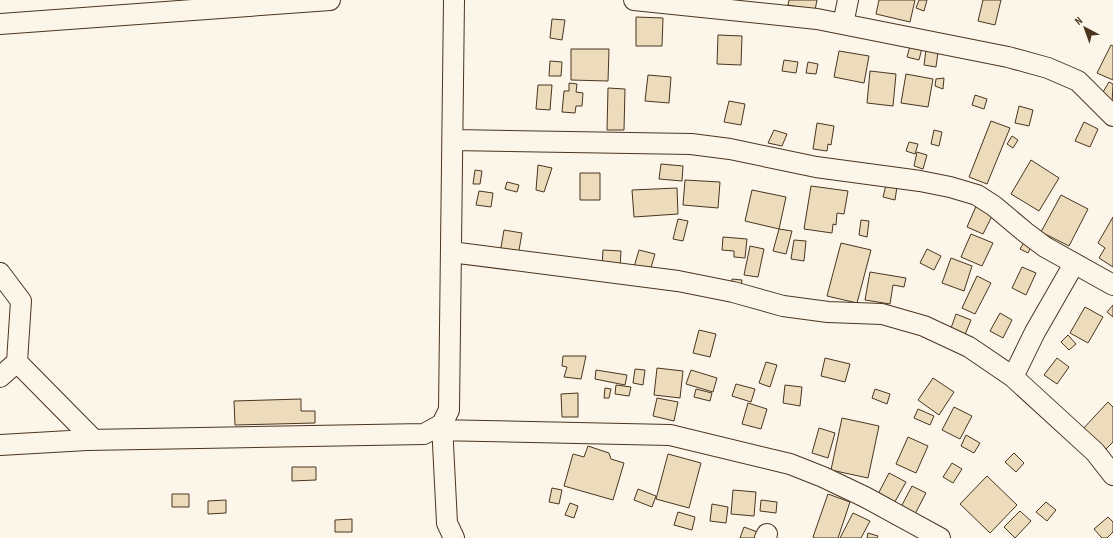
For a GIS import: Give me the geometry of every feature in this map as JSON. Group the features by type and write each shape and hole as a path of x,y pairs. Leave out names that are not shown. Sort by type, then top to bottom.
{"street":[{"path":"0,24 330,0"},
{"path":"454,0 449,410 440,428 448,523 454,538"},
{"path":"634,0 817,19 1001,55 1048,68 1078,82 1113,116"},
{"path":"843,24 848,0"},
{"path":"453,140 690,144 730,149 816,167 950,186 977,195 994,206 1045,247 1113,285"},
{"path":"451,252 678,281 733,292 783,306 828,312 882,314 924,326 969,347 1013,377 1095,452 1113,475"},
{"path":"1013,377 1035,332 1074,264"},
{"path":"0,273 21,301 17,362 0,377"},
{"path":"17,362 94,440"},
{"path":"0,444 94,440 424,434 440,428 670,435 790,464 865,497 940,538"}],"building":[{"path":"789,0 817,0 815,10 788,5"},
{"path":"879,0 915,0 910,22 876,14"},
{"path":"919,0 927,0 924,11 916,8"},
{"path":"983,0 1001,0 995,25 978,21"},
{"path":"636,17 663,18 662,46 636,46"},
{"path":"552,19 565,20 562,40 550,38"},
{"path":"718,35 742,36 741,65 717,64"},
{"path":"1111,45 1113,46 1113,80 1097,73"},
{"path":"910,46 922,48 919,60 907,57"},
{"path":"571,49 609,49 608,81 571,80"},
{"path":"926,50 938,52 936,67 924,65"},
{"path":"839,51 869,56 864,83 834,77"},
{"path":"784,60 798,62 796,73 782,71"},
{"path":"550,61 562,62 561,76 549,76"},
{"path":"808,62 818,64 816,74 806,73"},
{"path":"870,71 896,74 893,106 867,103"},
{"path":"906,74 933,79 928,107 901,103"},
{"path":"648,75 671,77 669,103 645,101"},
{"path":"944,78 943,89 935,86 936,79"},
{"path":"1109,82 1113,84 1112,104 1100,97"},
{"path":"569,83 577,84 576,92 583,93 582,106 576,106 575,113 562,112 564,91 569,91"},
{"path":"538,85 552,85 550,110 536,109"},
{"path":"608,88 625,89 624,130 607,130"},
{"path":"975,95 987,99 984,109 972,105"},
{"path":"729,101 745,104 741,125 724,122"},
{"path":"1019,106 1033,110 1029,126 1015,123"},
{"path":"991,121 1010,128 987,184 969,177"},
{"path":"1084,122 1098,129 1090,147 1075,141"},
{"path":"817,123 834,126 831,145 828,144 827,151 813,149"},
{"path":"774,130 787,134 782,146 768,143"},
{"path":"934,130 942,132 939,146 931,144"},
{"path":"1012,136 1018,140 1013,148 1007,144"},
{"path":"909,142 918,144 915,154 906,151"},
{"path":"917,152 927,155 923,169 914,166"},
{"path":"1031,160 1059,178 1039,211 1011,194"},
{"path":"661,164 683,166 682,181 659,179"},
{"path":"538,165 552,168 544,192 536,190"},
{"path":"475,170 482,171 480,184 473,184"},
{"path":"580,173 600,173 600,200 580,200"},
{"path":"685,180 720,182 718,208 683,205"},
{"path":"507,182 519,185 517,192 505,189"},
{"path":"886,185 897,187 895,200 883,197"},
{"path":"811,186 848,191 844,214 837,213 836,225 833,224 832,233 804,229"},
{"path":"677,188 678,214 634,217 632,190"},
{"path":"752,190 786,197 779,229 745,221"},
{"path":"479,191 493,193 491,207 476,205"},
{"path":"1061,195 1088,209 1069,246 1041,232"},
{"path":"977,204 994,212 983,234 967,227"},
{"path":"1113,217 1113,267 1099,258 1105,248 1098,243"},
{"path":"678,219 688,221 683,241 673,239"},
{"path":"861,220 869,221 867,237 859,235"},
{"path":"779,229 792,231 786,254 773,251"},
{"path":"504,230 522,233 518,256 500,253"},
{"path":"971,234 993,243 982,266 961,257"},
{"path":"723,237 747,239 745,258 734,257 734,251 722,250"},
{"path":"1026,239 1033,243 1028,253 1020,249"},
{"path":"794,240 806,241 804,261 791,259"},
{"path":"841,243 871,250 857,303 827,296"},
{"path":"750,246 764,249 758,277 744,275"},
{"path":"927,249 941,256 934,270 920,263"},
{"path":"603,250 621,251 620,268 602,267"},
{"path":"639,250 655,254 650,271 634,267"},
{"path":"951,258 972,266 964,291 942,283"},
{"path":"1022,267 1036,273 1026,295 1012,288"},
{"path":"870,272 906,278 904,287 893,285 890,304 865,300"},
{"path":"977,276 991,283 975,314 962,308"},
{"path":"732,279 742,280 741,289 731,288"},
{"path":"1113,305 1113,317 1107,312"},
{"path":"1085,307 1103,317 1088,343 1070,333"},
{"path":"1000,313 1012,320 1003,338 990,331"},
{"path":"956,314 971,320 964,337 950,331"},
{"path":"699,330 716,334 710,357 693,353"},
{"path":"1068,335 1076,344 1069,350 1061,342"},
{"path":"563,356 586,356 581,379 564,377 567,367 562,366"},
{"path":"825,358 850,364 845,382 821,376"},
{"path":"1057,358 1069,367 1057,384 1044,375"},
{"path":"766,362 777,365 770,387 759,383"},
{"path":"657,368 683,371 680,398 654,395"},
{"path":"635,369 645,370 643,385 633,383"},
{"path":"596,370 627,375 625,385 595,379"},
{"path":"691,370 717,378 713,392 686,384"},
{"path":"933,378 954,392 939,415 918,400"},
{"path":"736,384 755,389 751,402 732,396"},
{"path":"616,385 631,387 629,396 615,394"},
{"path":"785,385 802,387 800,406 783,403"},
{"path":"605,388 611,389 609,398 604,398"},
{"path":"696,389 712,393 710,401 694,397"},
{"path":"875,389 890,394 887,404 872,398"},
{"path":"578,393 578,417 562,417 561,394"},
{"path":"657,398 678,402 674,421 653,416"},
{"path":"301,399 301,411 315,411 315,423 235,425 234,401"},
{"path":"1108,402 1113,407 1113,442 1103,452 1081,431"},
{"path":"748,403 767,409 761,429 742,424"},
{"path":"954,407 972,416 960,439 942,430"},
{"path":"918,409 934,416 930,425 914,418"},
{"path":"842,418 879,426 868,478 831,470"},
{"path":"819,428 835,433 828,458 812,453"},
{"path":"966,435 980,443 974,453 961,446"},
{"path":"908,437 928,446 916,473 896,464"},
{"path":"588,446 609,453 611,459 624,463 613,500 564,486 573,454 584,457"},
{"path":"1014,453 1024,463 1016,472 1005,462"},
{"path":"668,454 701,463 689,508 656,499"},
{"path":"952,463 962,469 953,483 943,477"},
{"path":"292,467 316,467 316,480 292,481"},
{"path":"889,473 906,482 892,507 876,498"},
{"path":"987,476 1017,505 990,533 960,504"},
{"path":"912,486 926,493 915,514 901,507"},
{"path":"552,488 562,490 559,504 549,502"},
{"path":"638,489 656,496 652,507 634,500"},
{"path":"733,490 756,492 754,516 731,514"},
{"path":"172,494 189,494 189,507 172,507"},
{"path":"828,494 850,502 838,538 815,538 813,537"},
{"path":"226,500 226,513 208,514 208,501"},
{"path":"761,500 777,502 776,513 760,511"},
{"path":"1046,502 1056,510 1047,521 1036,512"},
{"path":"570,503 578,506 574,518 565,515"},
{"path":"712,504 728,507 726,523 710,521"},
{"path":"1020,511 1031,521 1015,538 1004,527"},
{"path":"678,512 695,517 692,530 674,525"},
{"path":"853,513 870,521 861,538 840,538"},
{"path":"1108,517 1113,522 1113,532 1107,538 1102,538 1094,529"},
{"path":"352,519 352,532 335,532 335,520"},
{"path":"744,527 763,534 761,538 740,538"},
{"path":"868,533 878,536 877,538 867,538"}]}
